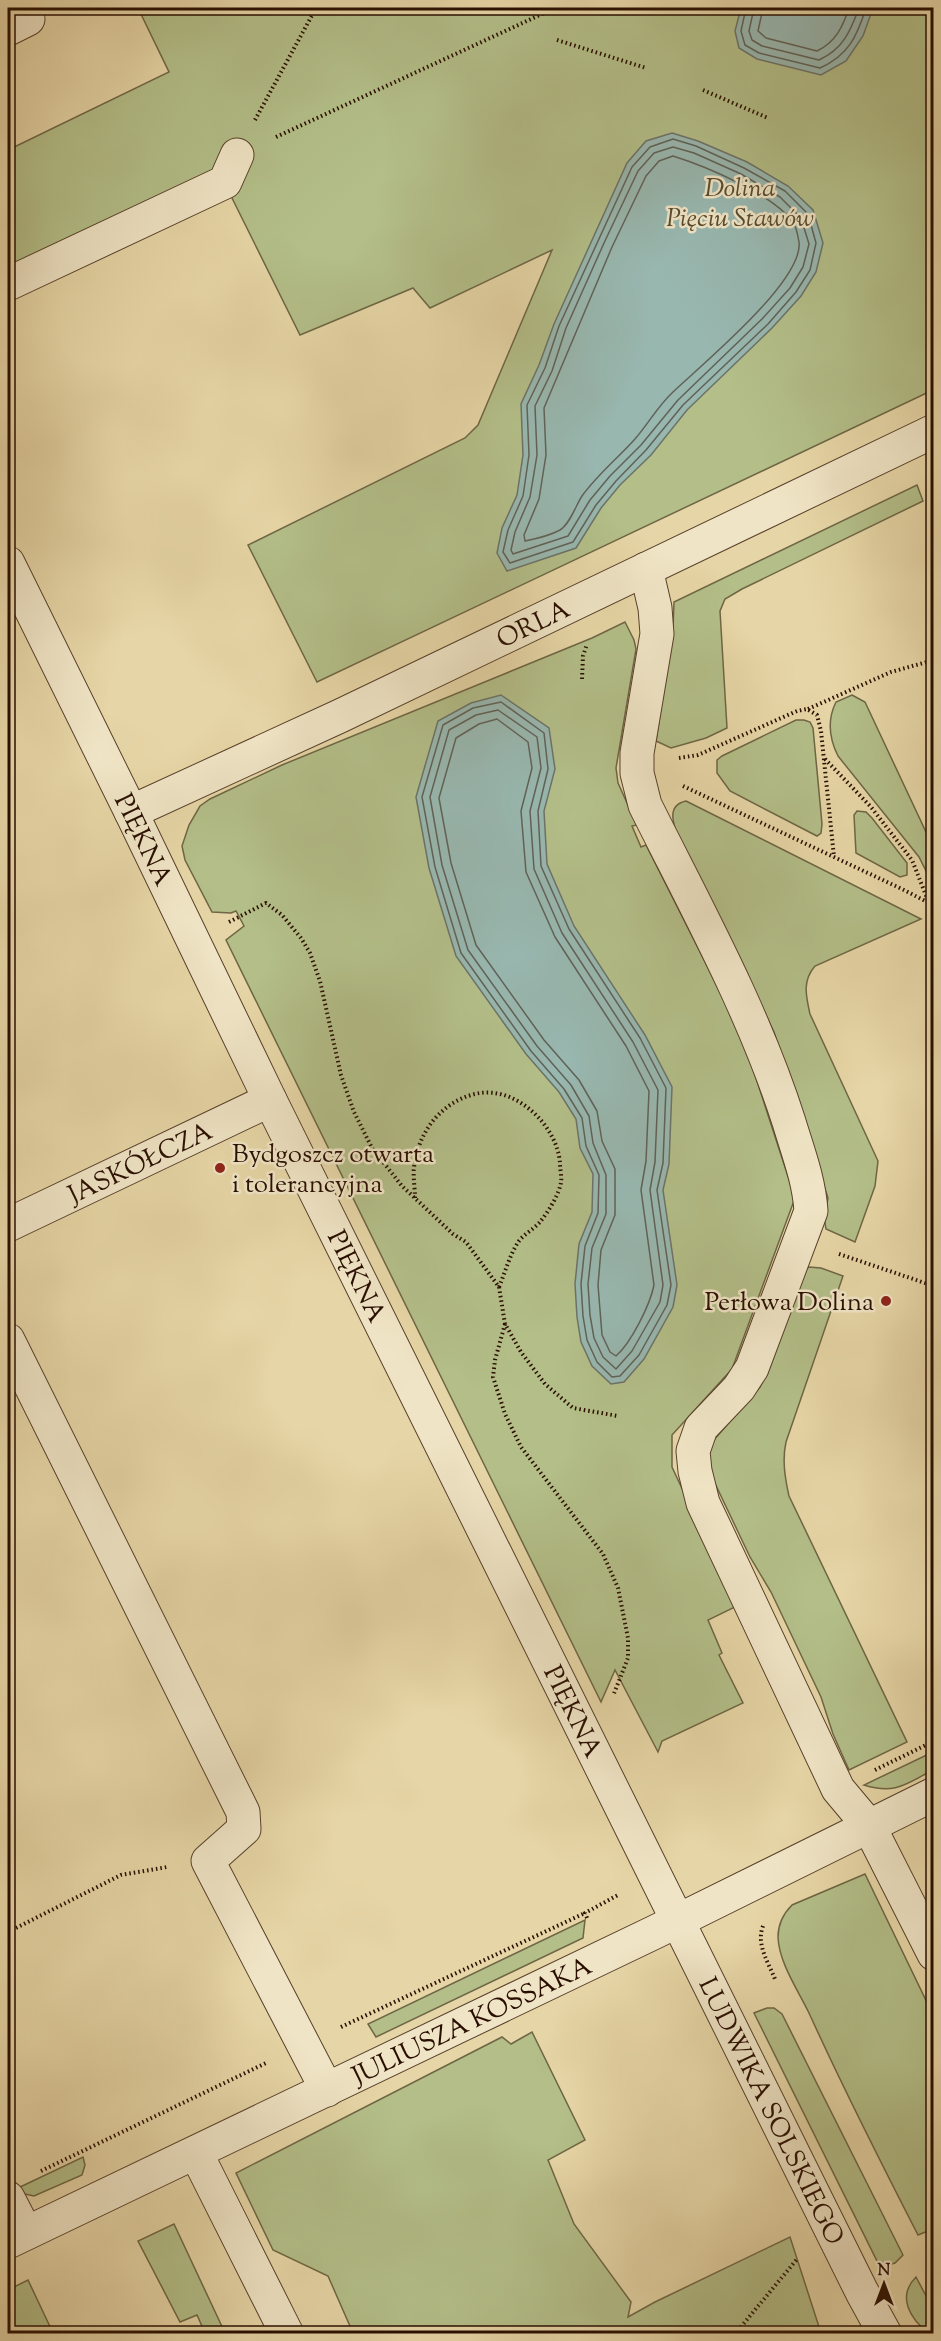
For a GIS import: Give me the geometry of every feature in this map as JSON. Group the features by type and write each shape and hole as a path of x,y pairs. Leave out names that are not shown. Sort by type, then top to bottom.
{"street":[{"path":"8,284 225,182 237,155"},
{"name":"ORLA","path":"131,812 351,710 933,431"},
{"name":"PIĘKNA","path":"8,563 270,1100 677,1921"},
{"path":"646,569 655,608 657,634 640,728 637,765 645,805 760,1040 809,1187 811,1211 752,1368 739,1389 701,1428 693,1451 695,1471 703,1503 838,1789 869,1826 933,1954"},
{"name":"JASKÓŁCZA","path":"8,1225 270,1100"},
{"path":"8,1340 243,1812 244,1828 208,1861 327,2090"},
{"name":"JULIUSZA KOSSAKA","path":"17,2238 677,1921 933,1794"},
{"name":"LUDWIKA SOLSKIEGO","path":"677,1921 885,2334"},
{"path":"196,2153 287,2334"},
{"path":"8,2198 17,2238"}],"path":[{"path":"237,155 316,8"},
{"path":"237,155 555,8"},
{"path":"557,40 646,68"},
{"path":"703,90 768,118"},
{"path":"637,765 698,755 891,672 933,660"},
{"path":"807,709 816,715 821,731 834,857"},
{"path":"824,758 871,807 912,860 933,911"},
{"path":"637,765 929,903"},
{"path":"219,927 266,903 282,915 301,938 310,953 320,981 341,1074 354,1112 372,1148 402,1186 453,1234 466,1242 499,1287 505,1324 521,1352 545,1384 573,1408 618,1416"},
{"path":"415,1198 414,1164 421,1139 430,1122 455,1103 476,1094 503,1095 531,1110 542,1120 559,1150 561,1182 540,1222 518,1242 499,1287"},
{"path":"801,1241 933,1286"},
{"path":"505,1324 495,1360 493,1377 505,1414 521,1447 603,1554 618,1588 627,1629 628,1658 613,1696 614,1705"},
{"path":"8,1932 121,1875 208,1861"},
{"path":"39,2172 585,1913"},
{"path":"765,1918 760,1933 761,1947 775,1979"},
{"path":"735,2334 804,2252"}],"green space":[{"name":"Dolina Pięciu Stawów","path":"138,8 933,8 933,390 317,682 248,545 465,438 478,425 552,250 430,308 413,288 300,335 224,182 8,286 8,150 169,72"},
{"path":"917,485 923,501 725,599 720,611 727,728 706,738 671,748 656,741 673,629 674,602"},
{"path":"625,622 636,649 616,768 618,783 637,825 632,826 641,847 646,845 742,1035 795,1198 732,1369 672,1435 672,1467 737,1606 708,1620 722,1653 719,1655 743,1703 662,1741 658,1752 615,1670 601,1702 226,940 244,926 236,911 212,912 185,860 182,846 189,825 200,806 210,799 282,765 592,638"},
{"path":"852,695 865,702 933,847 933,885 919,857 838,756 835,749 830,729 833,709 836,702"},
{"path":"796,720 810,722 813,728 822,824 821,833 817,836 730,791 717,773 717,760 722,756"},
{"path":"686,801 921,919 815,966 808,977 806,995 810,1014 878,1161 875,1186 855,1242 826,1229 824,1217 828,1198 774,1032 676,832 673,813 679,804"},
{"path":"857,811 866,812 872,818 907,863 907,875 900,877 856,853 854,815"},
{"path":"809,1267 821,1268 843,1276 786,1442 784,1462 789,1496 907,1742 849,1770 833,1734 821,1697 771,1592 750,1557 711,1475 708,1458 713,1441 760,1387 795,1290 803,1272"},
{"path":"933,1752 933,1770 907,1784 884,1789 864,1785"},
{"path":"865,1874 933,2015 933,2229 918,2235 790,1976 779,1947 780,1924 792,1905"},
{"path":"585,1920 583,1938 376,2037 368,2024"},
{"path":"774,2008 782,2014 903,2255 895,2263 880,2267 754,2013"},
{"path":"532,2032 585,2140 548,2160 574,2224 631,2302 628,2317 790,2237 821,2333 353,2333 328,2276 273,2250 236,2173 502,2037 511,2044"},
{"path":"83,2157 85,2165 82,2175 34,2196 25,2194 18,2188"},
{"path":"174,2224 225,2333 205,2333 197,2315 180,2322 138,2241"},
{"path":"916,2277 933,2309 933,2333 928,2333 916,2321 908,2307 907,2292"},
{"path":"28,2280 53,2333 8,2333 8,2290"}],"water":[{"path":"741,8 873,8 863,36 846,61 821,75 757,59 739,48 735,31"},
{"path":"672,133 698,141 747,162 788,186 813,210 823,243 816,272 801,296 772,328 687,410 651,455 620,485 601,508 576,548 507,571 497,553 502,528 517,495 523,455 521,404 554,324 627,163 646,141"},
{"path":"501,695 549,728 555,769 544,811 547,864 574,926 645,1035 672,1087 669,1164 663,1190 677,1285 673,1307 644,1359 624,1382 611,1384 592,1366 581,1342 575,1284 579,1244 592,1212 593,1174 580,1148 576,1119 559,1092 526,1054 456,956 429,868 416,797 438,721 471,703"}],"place":[{"name":"Bydgoszcz otwarta i tolerancyjna","path":"220,1168"},
{"name":"Perłowa Dolina","path":"886,1301"}]}
